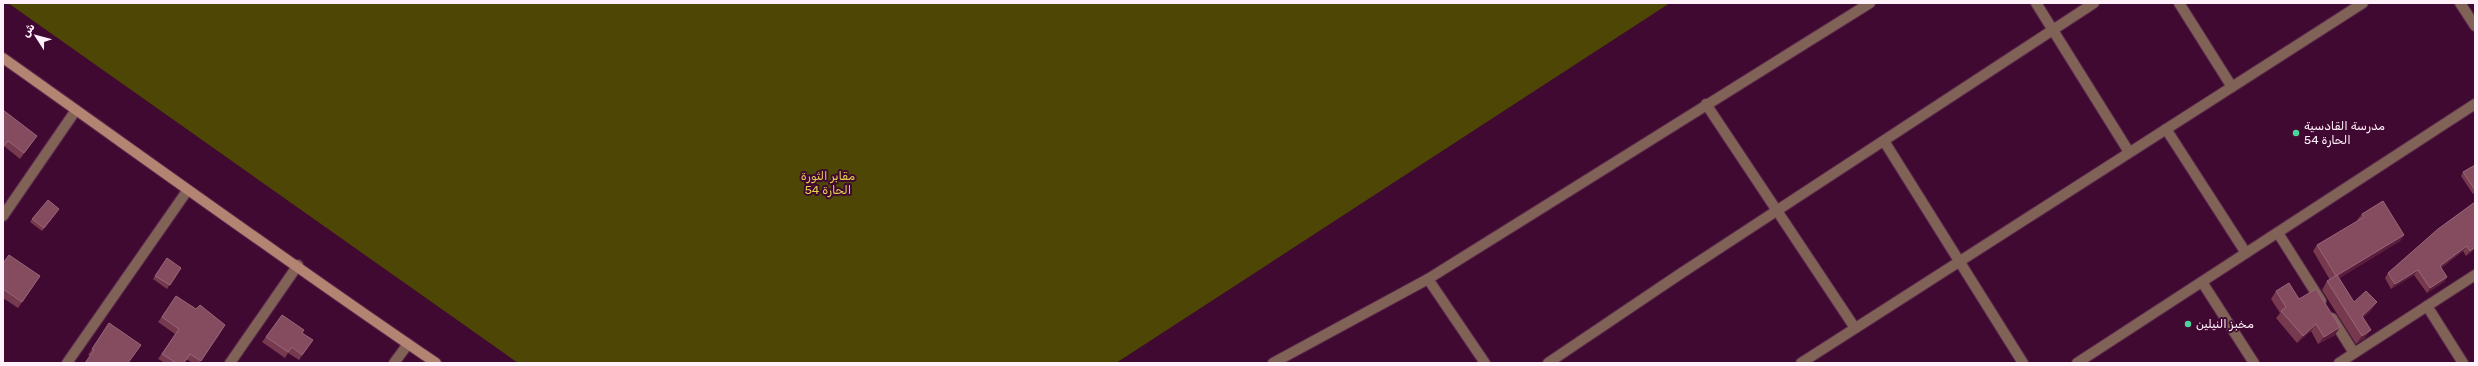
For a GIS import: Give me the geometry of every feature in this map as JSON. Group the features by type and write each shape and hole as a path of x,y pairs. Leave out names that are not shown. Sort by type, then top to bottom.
{"main road":[{"path":"3,58 187,190 298,265 436,363"}],"street":[{"path":"1272,363 1428,279 1870,3"},
{"path":"2036,3 2128,152"},
{"path":"1548,363 1777,210 2094,3"},
{"path":"2179,3 2232,87"},
{"path":"1801,363 2128,152 2363,3"},
{"path":"2460,3 2475,26"},
{"path":"1706,104 1855,328"},
{"path":"2077,363 2475,104"},
{"path":"3,216 76,110"},
{"path":"2166,129 2246,254"},
{"path":"1884,141 2023,363"},
{"path":"67,363 187,190"},
{"path":"2278,233 2354,353"},
{"path":"230,363 298,265"},
{"path":"2339,363 2475,275"},
{"path":"1428,279 1485,363"},
{"path":"2202,282 2254,363"},
{"path":"2427,306 2463,363"},
{"path":"394,363 408,344"}],"green space":[{"name":"مقابر الثورة الحارة 54","path":"8,3 1670,3 1116,363 518,363"}],"building":[{"path":"3,110 37,136 24,153 8,141 3,147"},
{"path":"2475,165 2475,190 2463,172"},
{"path":"48,200 59,209 44,228 32,219"},
{"path":"2383,201 2404,235 2336,276 2317,245 2364,217 2362,214"},
{"path":"2475,202 2475,247 2470,251 2467,246 2440,266 2447,277 2430,288 2418,270 2395,284 2388,273 2438,229"},
{"path":"9,255 40,276 22,302 3,289 3,263"},
{"path":"167,258 181,268 170,285 155,276"},
{"path":"2337,275 2354,302 2366,291 2377,302 2362,316 2371,330 2362,336 2327,281"},
{"path":"2289,283 2299,299 2316,289 2340,327 2324,337 2316,324 2303,336 2281,311 2286,307 2276,291"},
{"path":"176,296 196,309 200,305 225,325 201,361 190,354 184,363 176,363 162,354 179,329 162,317"},
{"path":"282,315 304,330 302,333 313,340 302,355 292,347 288,352 266,337"},
{"path":"109,323 141,345 128,363 85,363 94,350 92,349"}],"place":[{"name":"مدرسة القادسية الحارة 54","path":"2296,133"},
{"name":"مخبز النيلين","path":"2188,324"}]}
